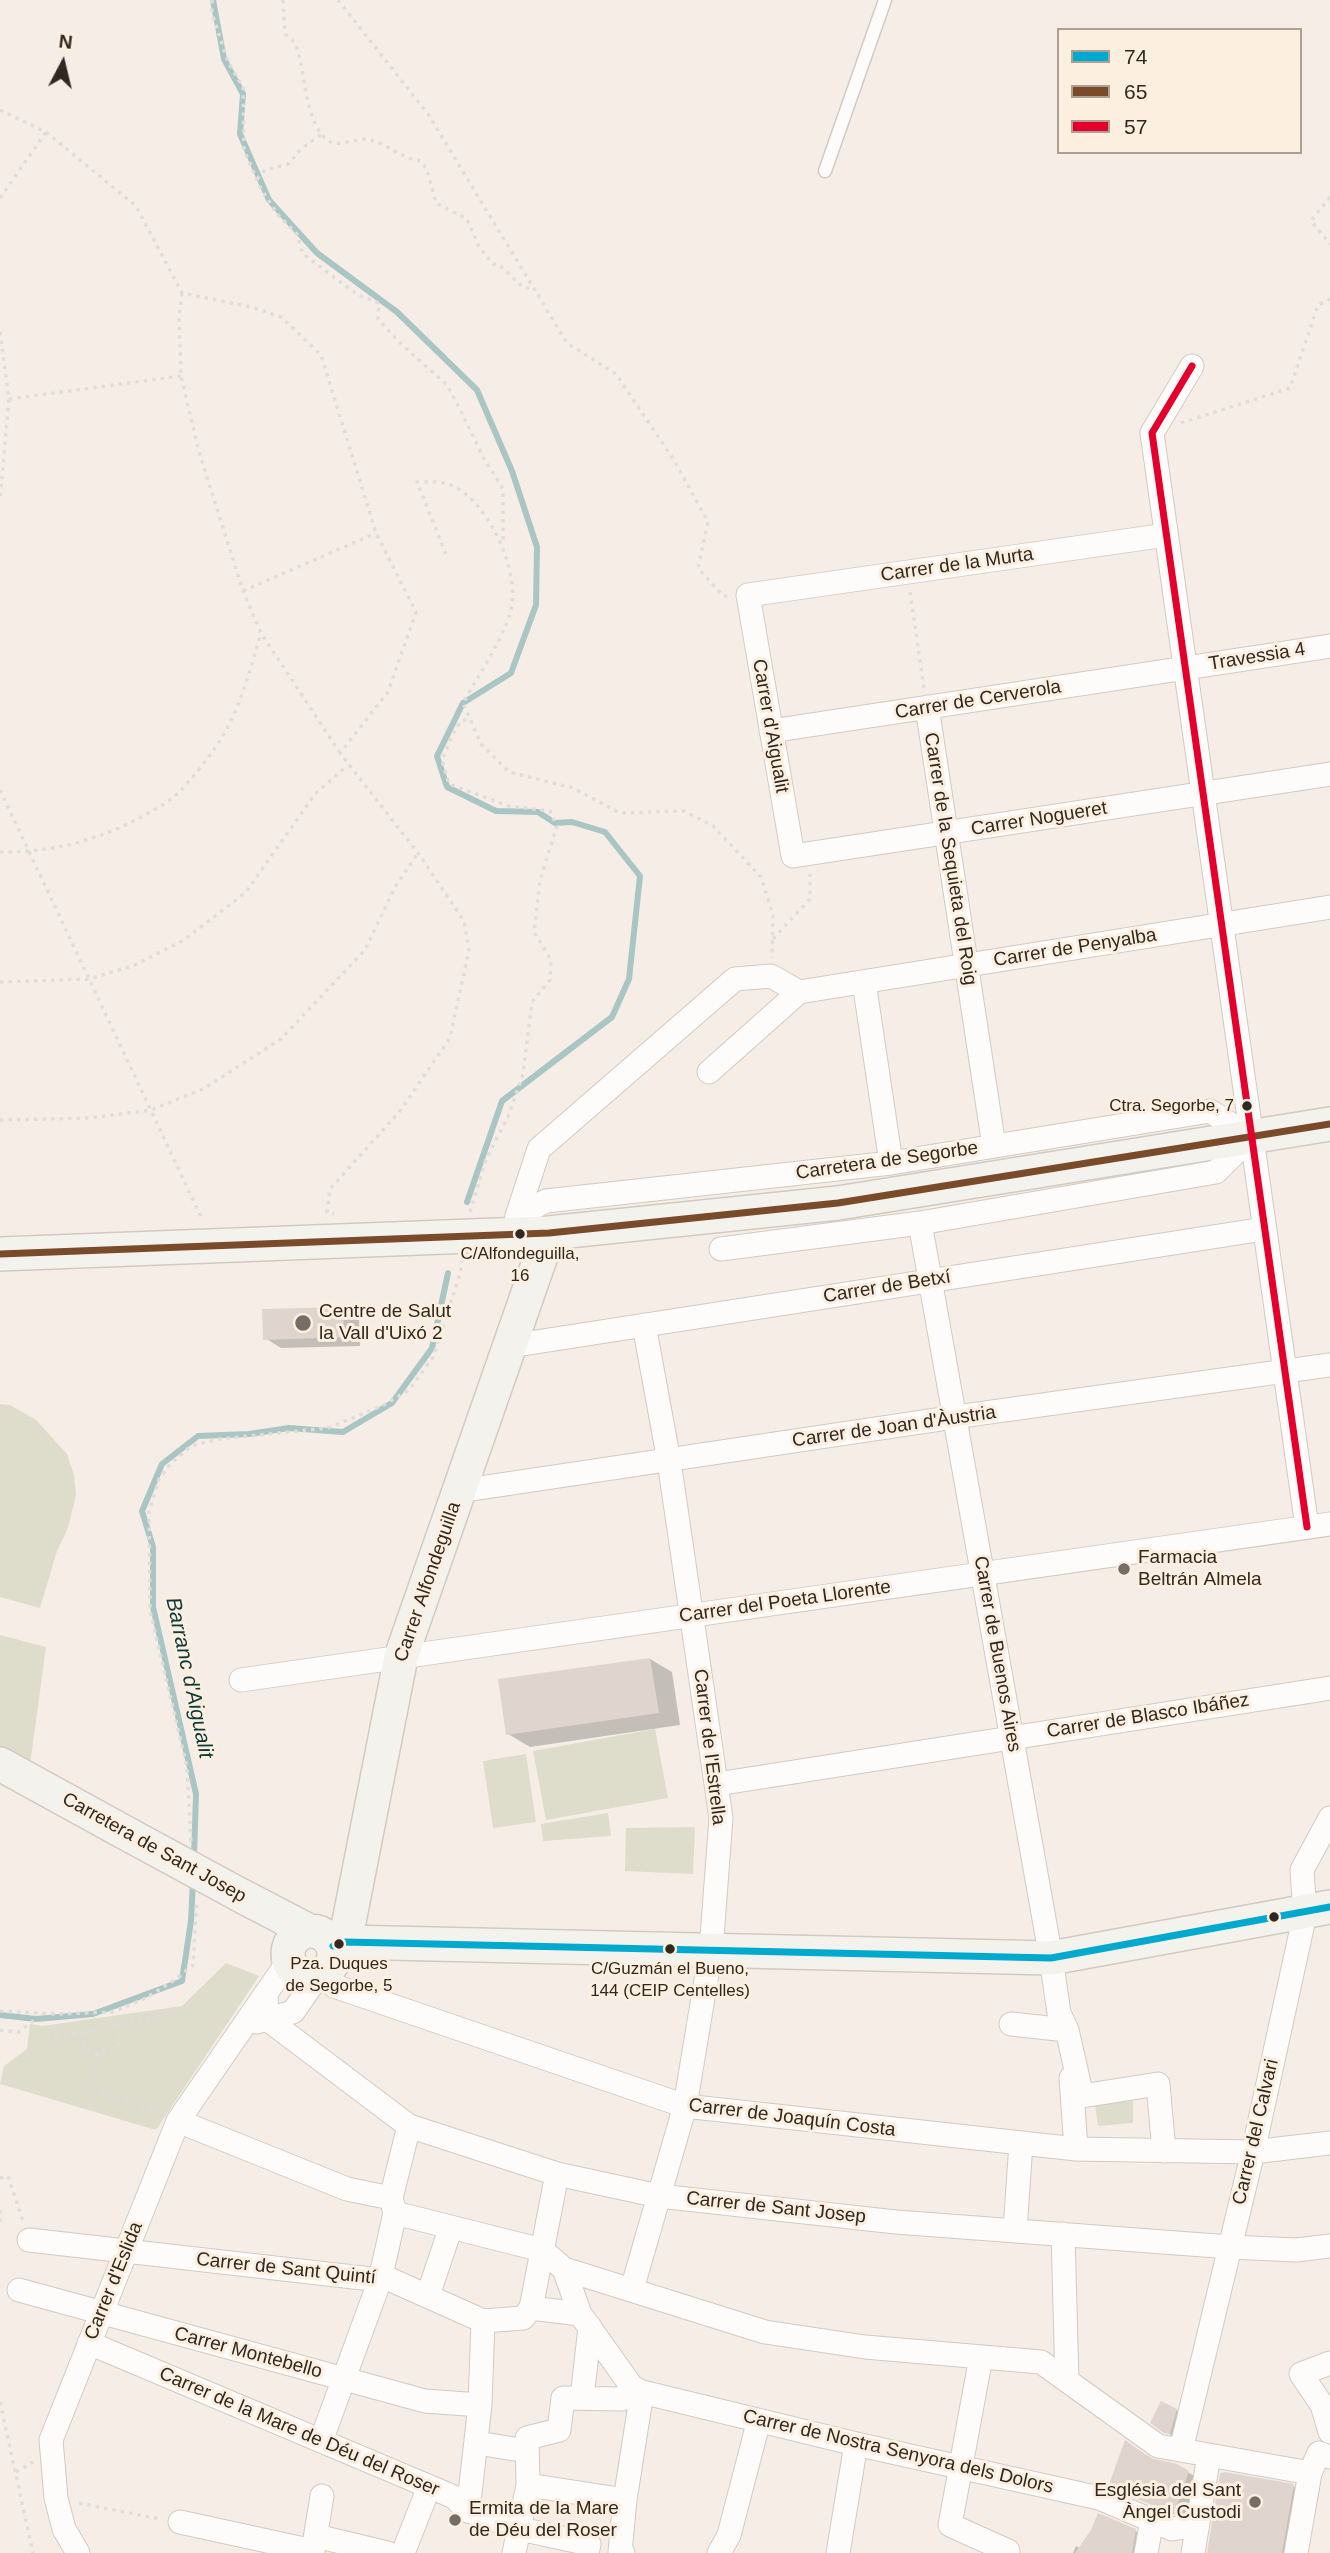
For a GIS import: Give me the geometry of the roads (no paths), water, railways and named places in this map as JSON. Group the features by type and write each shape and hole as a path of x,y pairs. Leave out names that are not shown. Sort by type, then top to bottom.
{"street":[{"path":"1192,366 1152,433 1307,1527"},
{"name":"Carrer de la Murta","path":"748,595 1166,535"},
{"name":"Carrer d'Aigualit","path":"748,595 771,731 799,855"},
{"name":"Travessia 4","path":"1185,668 1330,646"},
{"name":"Carrer de Cerverola","path":"771,731 1185,668"},
{"name":"Carrer de la Sequieta del Roig","path":"927,707 994,1146"},
{"name":"Carrer Nogueret","path":"799,855 1330,774"},
{"name":"Carrer de Penyalba","path":"799,992 1330,907"},
{"path":"0,1254 215,1247 516,1226 539,1149 735,979 771,976 799,992 709,1072"},
{"path":"864,982 891,1163"},
{"name":"Carretera de Segorbe","path":"516,1226 546,1201 891,1163 1210,1111 1251,1137"},
{"name":"Carretera de Segorbe","path":"516,1226 549,1233 838,1203 1330,1124"},
{"path":"721,1249 920,1223 1216,1172 1251,1137"},
{"name":"Carrer de Buenos Aires","path":"920,1223 1059,2013 1067,2030"},
{"name":"Carrer de Betxí","path":"510,1346 1264,1229"},
{"name":"Carrer Alfondeguilla","path":"325,1954 401,1657 549,1233"},
{"name":"Carrer de l'Estrella","path":"632,2290 685,2106 711,1950 721,1818 669,1461 644,1325"},
{"name":"Carrer de Joan d'Àustria","path":"458,1491 955,1417 1330,1365"},
{"name":"Carrer del Poeta Llorente","path":"241,1679 1330,1524"},
{"name":"Carrer de Blasco Ibáñez","path":"717,1784 1330,1688"},
{"name":"Carretera de Sant Josep","path":"0,1765 240,1895 325,1954"},
{"name":"Carrer del Calvari","path":"1181,2450 1253,2152 1317,1910 1302,1870 1330,1818"},
{"path":"289,1960 292,1941 302,1933 325,1954 711,1950 1051,1958 1317,1910"},
{"path":"243,2026 293,2012 325,1954"},
{"name":"Carrer de Joaquín Costa","path":"325,1954 334,1986 685,2106 1076,2150 1164,2151"},
{"name":"Carrer d'Eslida","path":"78,2553 64,2529 56,2498 51,2440 178,2121 289,1960"},
{"path":"266,1993 267,2019"},
{"name":"Carrer de Sant Josep","path":"267,2019 409,2126 557,2174 659,2196 896,2222 1015,2231 1230,2247 1296,2250 1330,2246"},
{"path":"1011,2024 1067,2030"},
{"path":"1067,2030 1082,2096 1158,2084 1164,2151 1253,2152 1330,2143"},
{"path":"1067,2030 1076,2150"},
{"path":"178,2121 347,2189 451,2227 542,2250 564,2269 765,2332 865,2347 1041,2362 1158,2446 1310,2473"},
{"path":"321,2441 380,2280 409,2126"},
{"path":"1015,2231 1021,2143"},
{"path":"557,2174 531,2308 585,2321"},
{"path":"428,2295 451,2227"},
{"path":"1063,2234 1067,2381"},
{"name":"Carrer de Sant Quintí","path":"29,2240 389,2279 483,2321 523,2318 531,2308"},
{"path":"564,2269 585,2321 637,2389 622,2552"},
{"name":"Carrer Montebello","path":"19,2290 425,2401 480,2405"},
{"path":"468,2511 480,2405 483,2321"},
{"path":"514,2553 528,2485 527,2438 559,2430 573,2398 585,2321"},
{"name":"Carrer de la Mare de Déu del Roser","path":"89,2343 454,2497 468,2511 588,2548"},
{"path":"981,2357 950,2525 1009,2551 1008,2553"},
{"path":"1330,2363 1301,2374 1322,2405 1330,2432"},
{"path":"573,2398 622,2399 637,2389"},
{"name":"Carrer de Nostra Senyora dels Dolors","path":"637,2389 856,2444 1099,2498 1172,2529 1197,2525"},
{"path":"719,2553 729,2535 759,2420"},
{"path":"477,2443 527,2451"},
{"path":"838,2553 856,2444"},
{"path":"1296,2553 1310,2473 1319,2453 1330,2457"},
{"path":"1193,2553 1209,2455"},
{"path":"528,2485 625,2500"},
{"path":"403,2553 429,2487"},
{"path":"314,2543 322,2497"},
{"path":"1146,2553 1152,2520"},
{"path":"180,2522 387,2553"}],"lane":[{"path":"825,171 885,0"}],"waterway":[{"name":"Barranc d'Aigualit","path":"213,0 224,59 243,94 240,134 269,200 317,253 397,312 477,390 512,471 537,547 536,605 511,673 463,703 437,756 447,787 496,811 538,812 555,823 572,822 605,832 640,876 629,979 612,1017 502,1101 467,1202"},
{"name":"Barranc d'Aigualit","path":"194,1857 196,1794 153,1607 153,1547 142,1511 162,1464 198,1436 249,1434 289,1428 343,1432 392,1403 432,1348 448,1273"},
{"name":"Barranc d'Aigualit","path":"0,2015 36,2019 93,2014 182,1981 191,1921 193,1881"}],"place":[{"name":"Ctra. Segorbe, 7","path":"1247,1106"},
{"name":"C/Alfondeguilla, 16","path":"520,1234"},
{"name":"Centre de Salut la Vall d'Uixó 2","path":"303,1323"},
{"name":"Farmacia Beltrán Almela","path":"1124,1569"},
{"name":"Pza. Duques de Segorbe, 5","path":"339,1944"},
{"name":"C/Guzmán el Bueno, 144 (CEIP Centelles)","path":"670,1949"},
{"name":"Església del Sant Àngel Custodi","path":"1255,2502"},
{"name":"Ermita de la Mare de Déu del Roser","path":"455,2520"}]}
